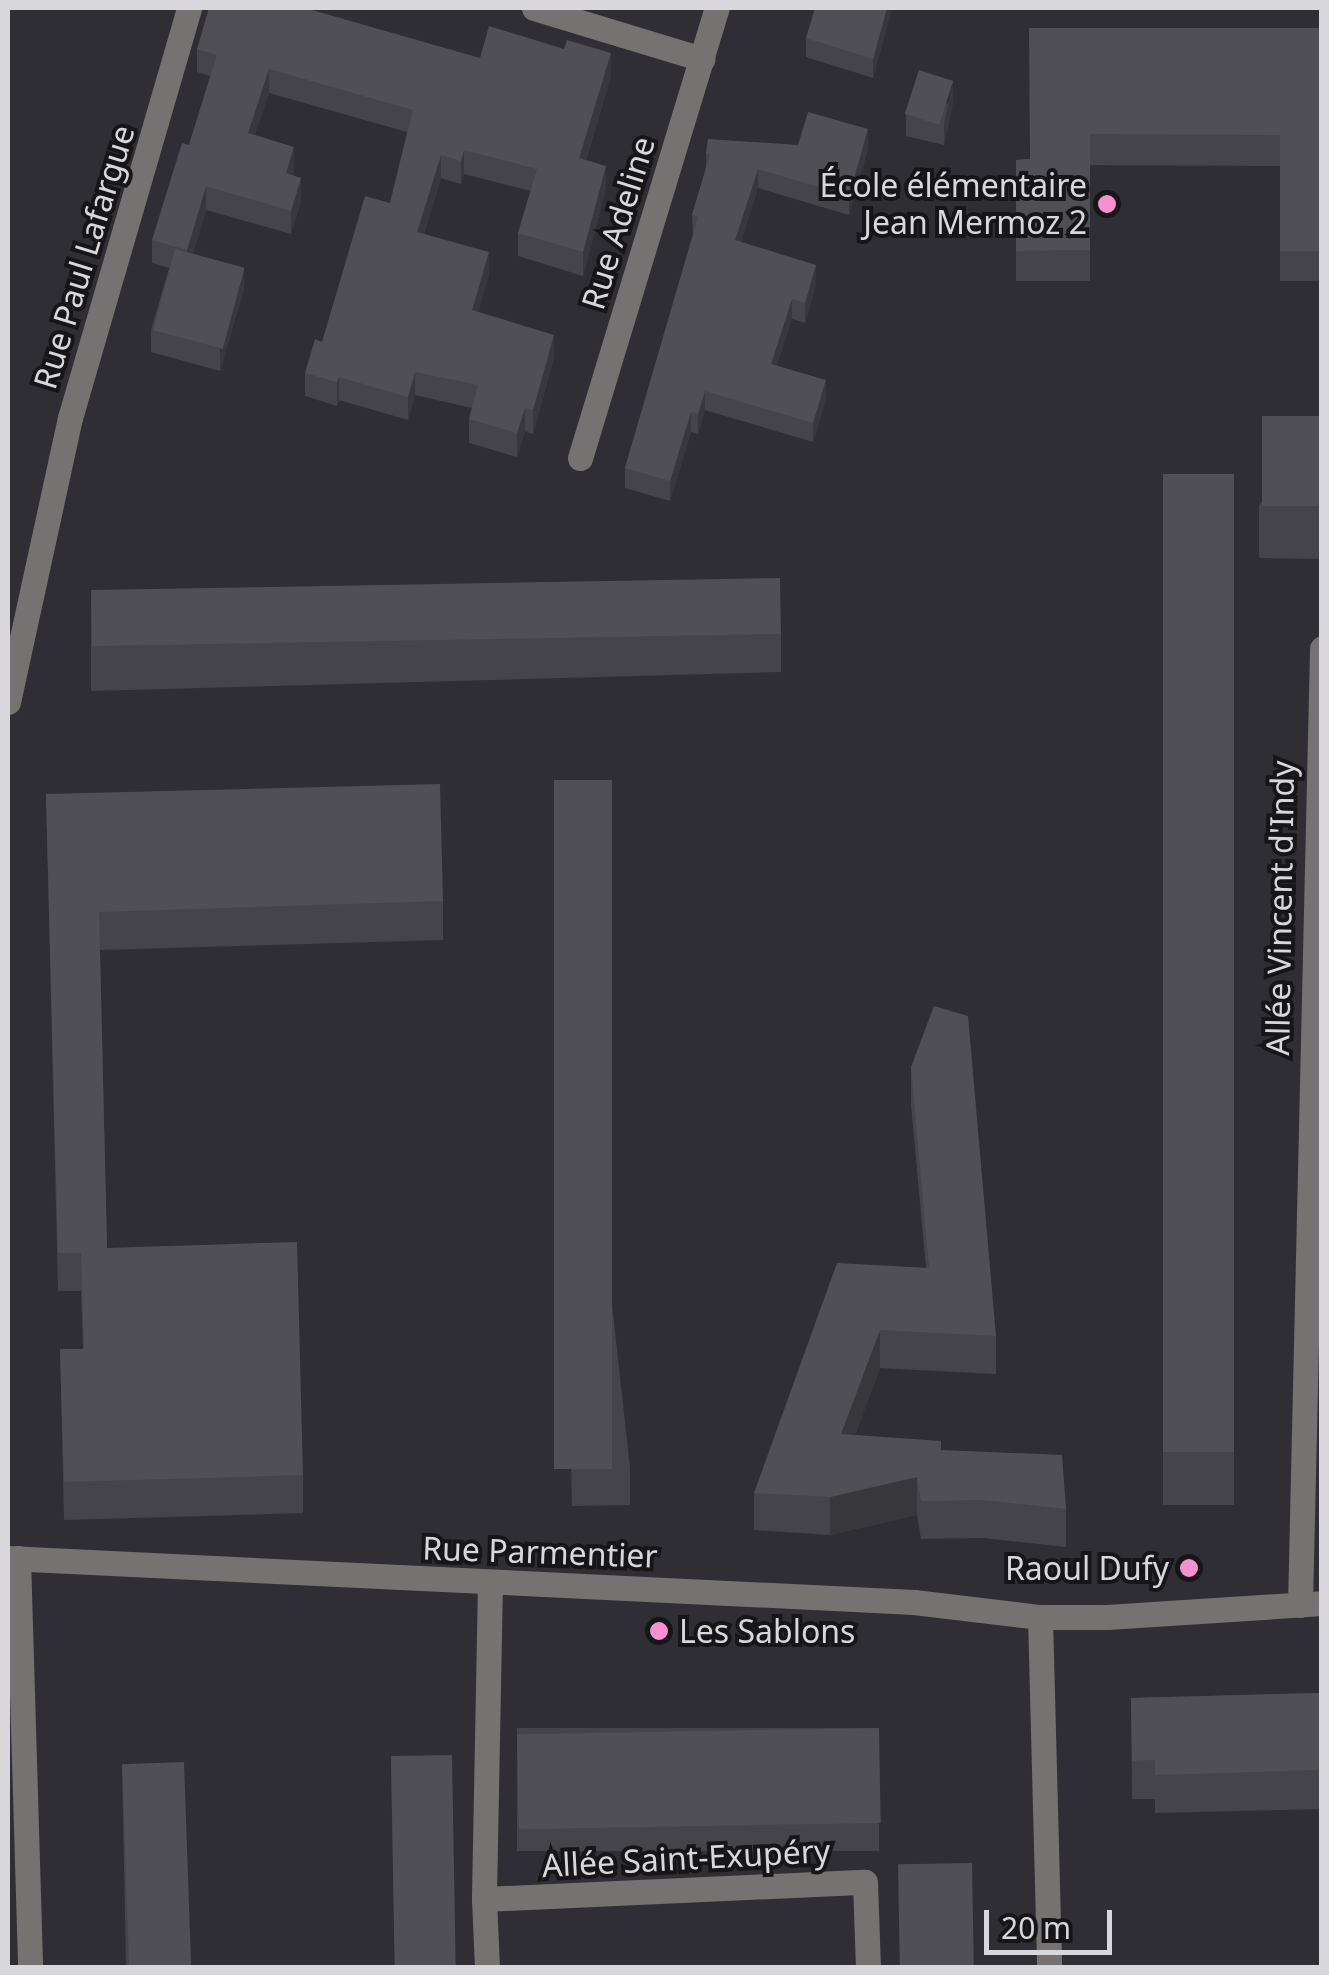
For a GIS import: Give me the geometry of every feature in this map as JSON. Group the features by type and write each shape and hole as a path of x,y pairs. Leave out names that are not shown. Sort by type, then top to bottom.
{"street":[{"name":"Rue Paul Lafargue","path":"8,702 70,418 189,8"},
{"path":"534,8 702,59"},
{"name":"Rue Adeline","path":"580,458 717,8"},
{"name":"Allée Vincent d'Indy","path":"1310,1604 1322,648"},
{"path":"13,1558 30,1968"},
{"name":"Rue Parmentier","path":"13,1558 914,1602 1040,1617 1310,1604"},
{"path":"487,1968 484,1900 490,1583"},
{"path":"1040,1617 1049,1968"},
{"name":"Allée Saint-Exupéry","path":"484,1900 866,1882 868,1968"}],"building":[{"path":"209,8 305,8 480,58 489,26 564,49 567,40 611,53 579,158 606,166 583,252 518,233 537,169 464,150 461,161 441,155 417,232 489,252 472,310 554,335 533,410 525,408 517,433 469,419 478,385 415,372 408,397 339,377 337,382 305,373 315,339 322,342 365,196 390,203 413,110 269,69 248,133 294,147 286,173 301,178 291,211 206,186 187,250 152,240 182,143 189,145 217,55 197,49"},
{"path":"815,8 887,8 873,59 806,38"},
{"path":"1029,28 1322,28 1322,251 1280,251 1280,135 1090,134 1090,250 1016,251 1016,160 1030,159"},
{"path":"919,70 953,81 939,125 905,114"},
{"path":"808,112 868,129 849,196 758,169 735,240 816,265 805,303 792,299 771,364 826,380 813,423 705,391 698,414 691,412 670,481 625,468 698,217 692,215 710,154 706,153 708,139 798,145"},
{"path":"175,249 245,268 223,349 153,330"},
{"path":"1262,416 1322,416 1322,506 1262,506"},
{"path":"1163,474 1234,474 1234,1452 1163,1452"},
{"path":"780,578 781,634 92,646 91,590"},
{"path":"554,780 612,780 612,1469 554,1469"},
{"path":"440,784 443,901 99,912 107,1248 297,1242 303,1475 64,1482 60,1349 84,1349 81,1253 58,1253 46,794"},
{"path":"934,1006 968,1016 996,1336 880,1330 841,1434 941,1441 941,1450 1062,1455 1066,1509 983,1500 921,1501 917,1477 830,1497 754,1493 837,1263 929,1268 911,1067"},
{"path":"1322,1693 1322,1770 1155,1775 1155,1760 1132,1761 1131,1698"},
{"path":"879,1728 881,1823 519,1829 517,1734"},
{"path":"452,1755 456,1968 395,1968 391,1756"},
{"path":"184,1762 191,1968 129,1968 122,1764"},
{"path":"972,1863 974,1968 900,1968 898,1864"}],"place":[{"name":"École élémentaire Jean Mermoz 2","path":"1107,204"},
{"name":"Raoul Dufy","path":"1189,1568"},
{"name":"Les Sablons","path":"659,1631"}]}
